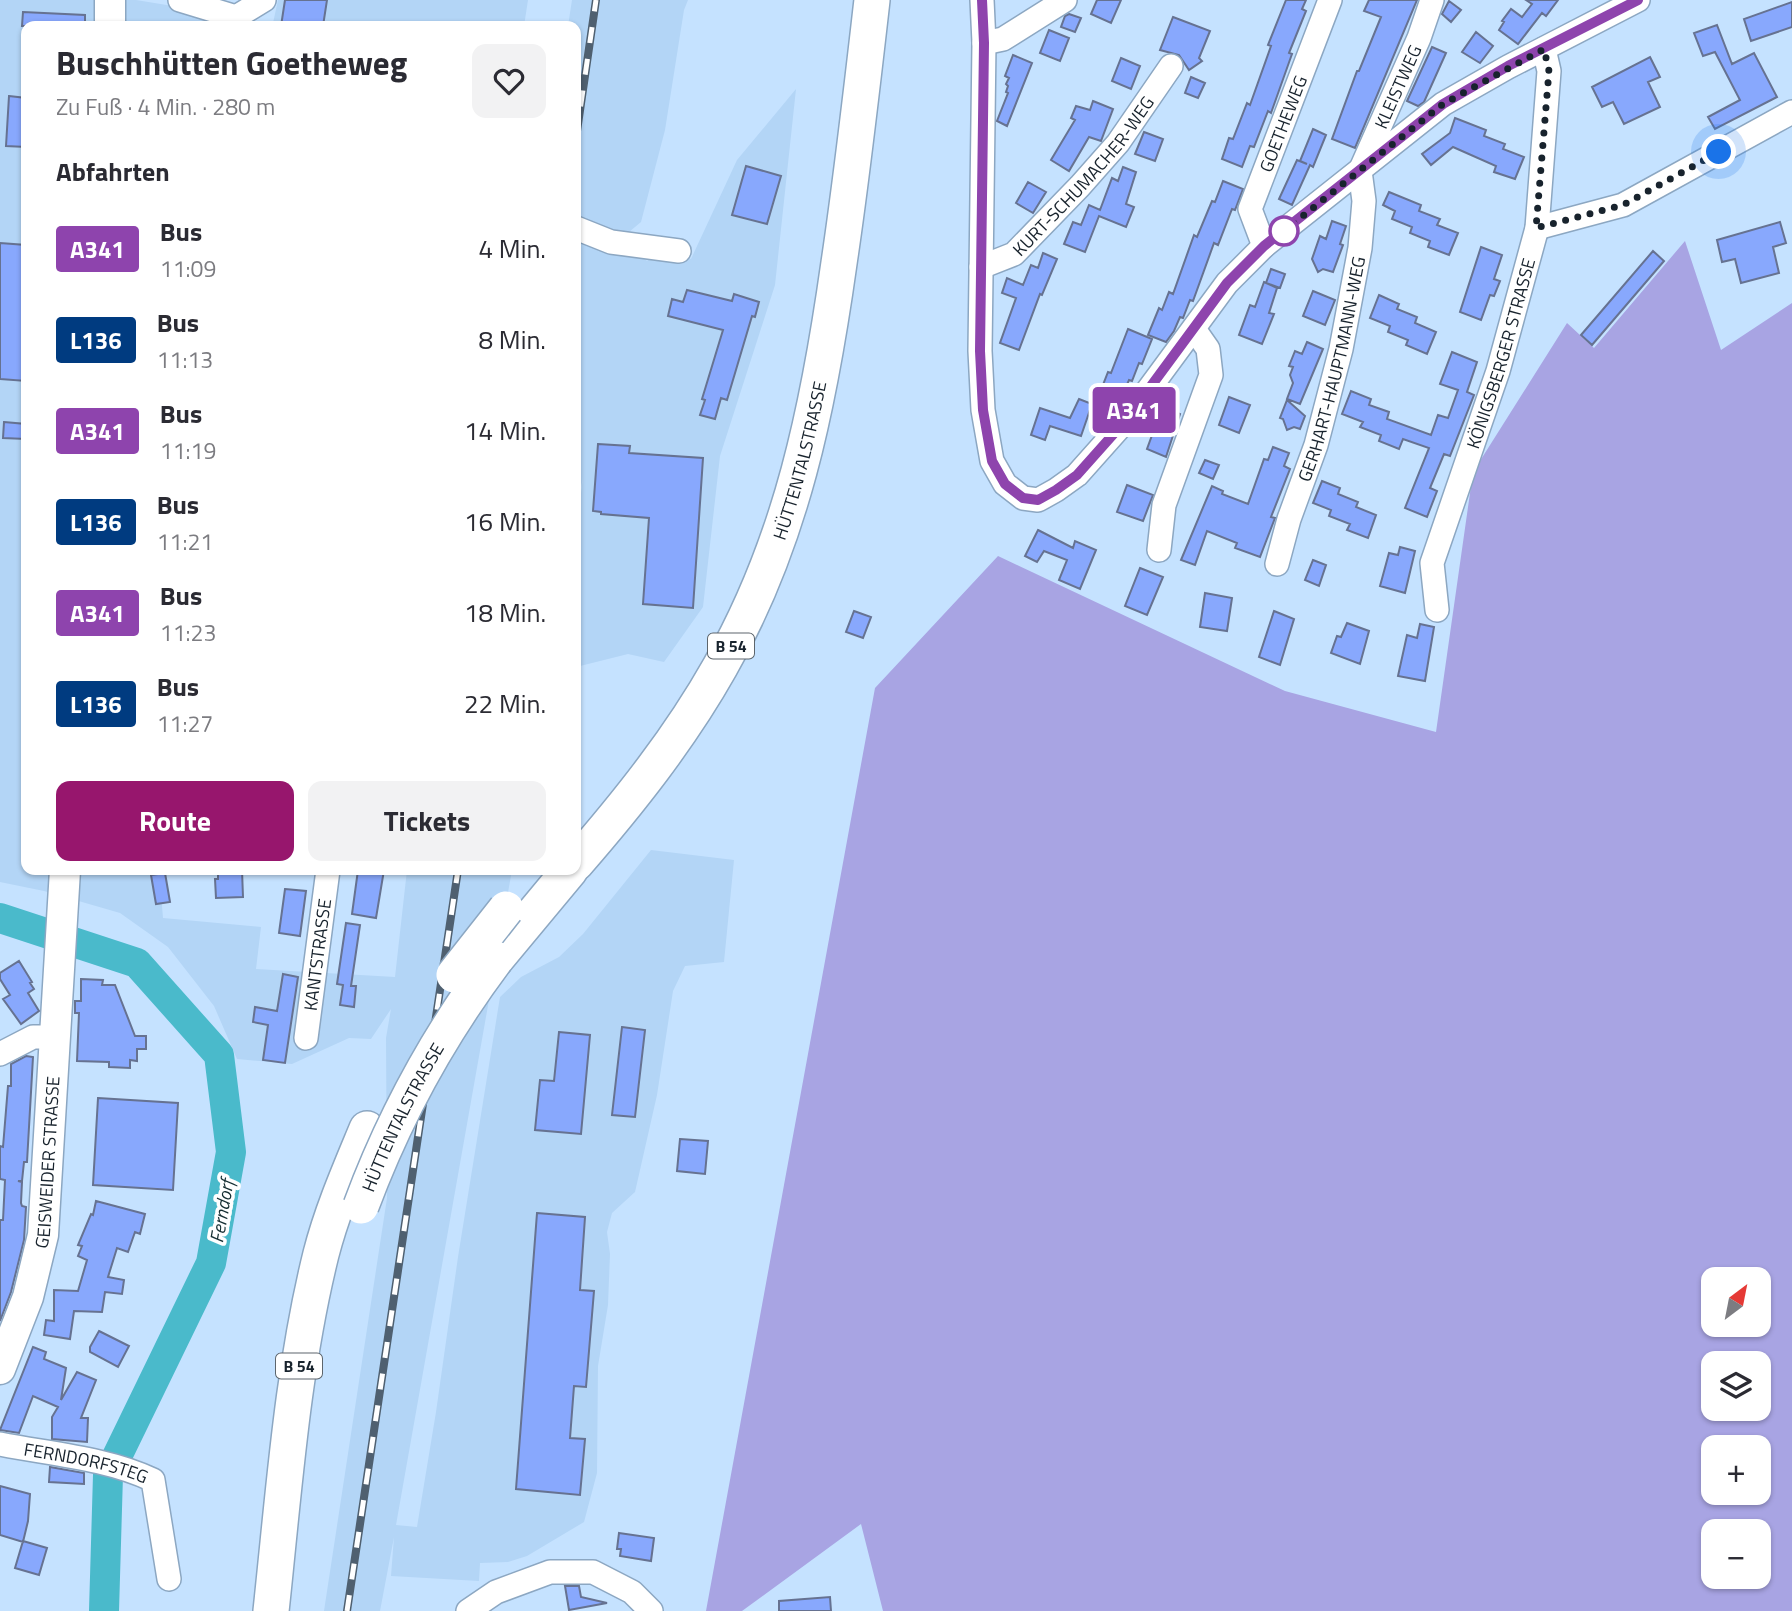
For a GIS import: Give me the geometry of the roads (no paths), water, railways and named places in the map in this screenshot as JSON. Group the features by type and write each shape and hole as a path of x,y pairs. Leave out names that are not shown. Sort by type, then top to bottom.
{"highway":[{"name":"HÜTTENTALSTRASSE","path":"581,821 670,705 699,658 746,560 771,492 794,399 809,314 828,183 849,0"},
{"name":"HÜTTENTALSTRASSE","path":"581,857 654,766 721,667 768,568 793,498 811,429 832,316 872,0"},
{"name":"HÜTTENTALSTRASSE","path":"271,1611 291,1422 309,1308 322,1252 340,1196 393,1074 426,1017 457,971 536,875"},
{"name":"HÜTTENTALSTRASSE","path":"295,1611 322,1368 332,1312 361,1206 389,1136 446,1030 496,959 566,875"}],"main road":[{"path":"110,0 110,21"},
{"name":"GEISWEIDER STRASSE","path":"0,1368 28,1297 43,1235 65,875"}],"street":[{"path":"180,0 236,17 264,0"},
{"path":"982,0 984,43 980,351 983,410 992,461 1005,484 1023,498 1038,500 1077,475 1126,420 1227,283 1264,246 1443,104 1638,0"},
{"path":"984,43 1003,39 1065,0"},
{"name":"GOETHEWEG","path":"1264,246 1250,209 1330,0"},
{"name":"KLEISTWEG","path":"1360,171 1433,0"},
{"name":"KÖNIGSBERGER STRASSE","path":"1437,610 1432,563 1498,371 1536,228 1549,71 1544,49"},
{"name":"KURT-SCHUMACHER-WEG","path":"981,267 1014,254 1080,186 1118,143 1171,66"},
{"path":"1536,228 1623,205 1792,113"},
{"name":"GERHART-HAUPTMANN-WEG","path":"1277,564 1289,519 1316,445 1341,349 1360,248 1364,201 1360,171"},
{"path":"581,230 611,242 679,251"},
{"path":"1159,550 1164,505 1212,375 1208,349 1194,329"},
{"name":"KANTSTRASSE","path":"306,1038 327,875"},
{"path":"0,1054 33,1037 55,1037"},
{"name":"FERNDORFSTEG","path":"0,1444 93,1462 153,1480 169,1579"},
{"path":"468,1611 496,1592 550,1572 593,1572 632,1592 651,1611"}],"waterway":[{"name":"Ferndorf","path":"0,918 137,963 219,1055 231,1152 211,1263 108,1475 104,1611"}],"railway":[{"path":"581,104 596,0"},
{"path":"347,1611 457,875"}]}
